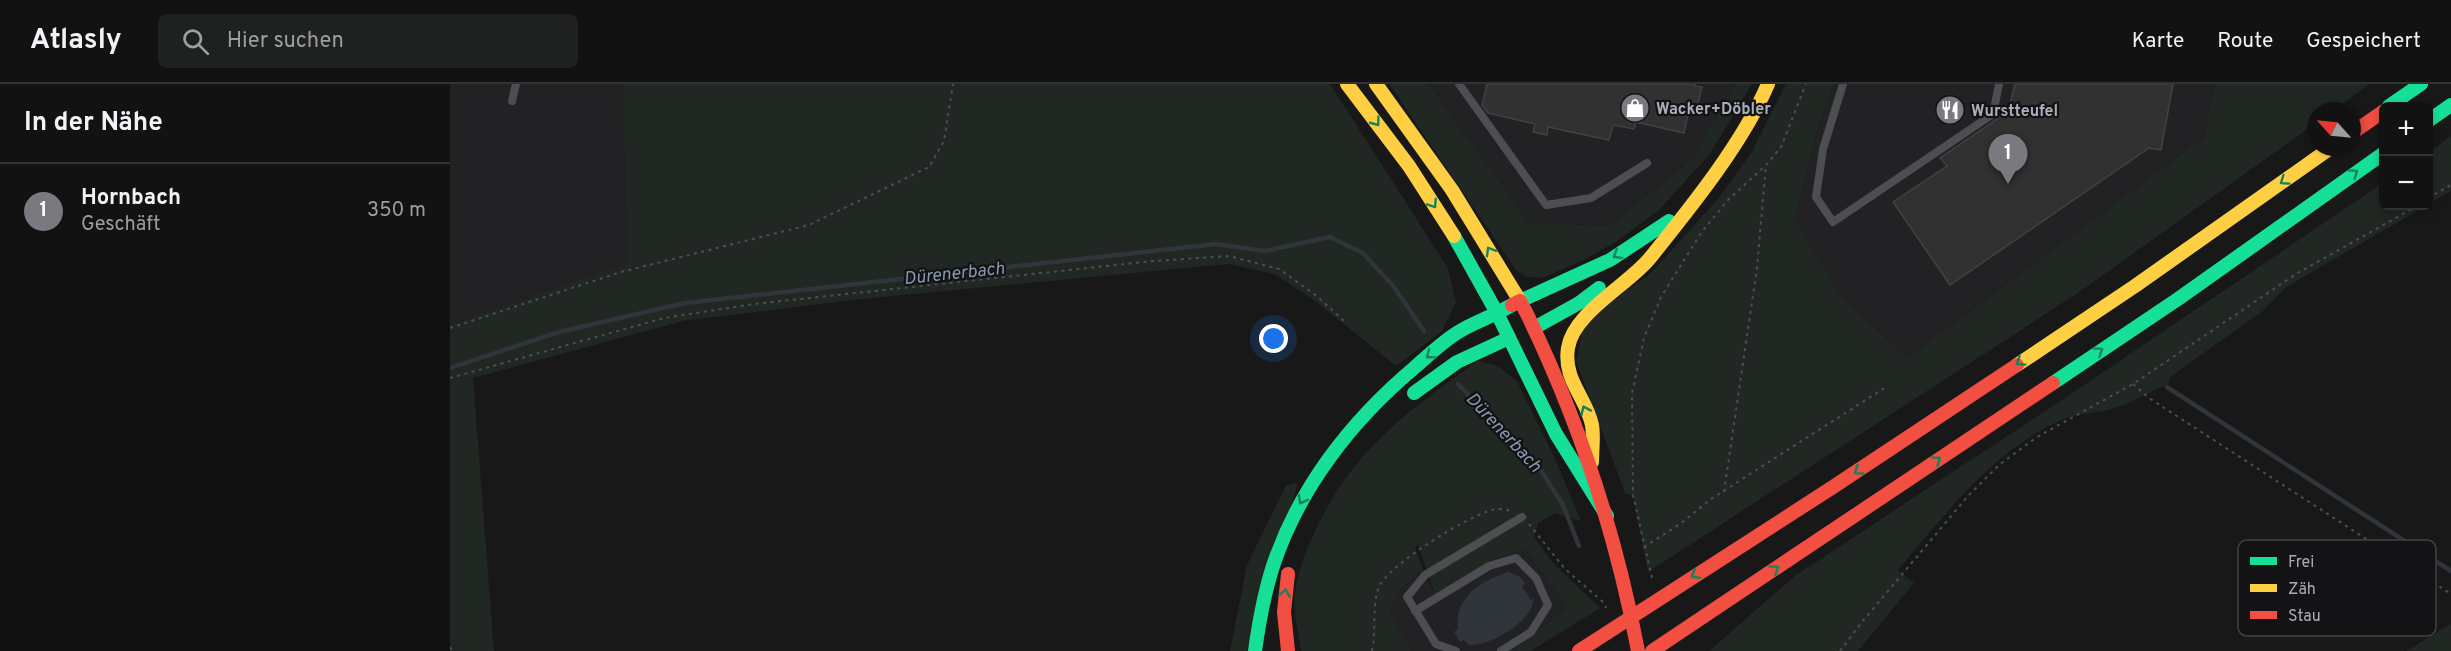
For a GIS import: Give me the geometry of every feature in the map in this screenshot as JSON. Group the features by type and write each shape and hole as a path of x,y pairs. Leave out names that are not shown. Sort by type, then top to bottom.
{"main road":[{"path":"1347,84 1404,159 1462,249 1497,313 1556,434 1606,516"},
{"path":"1376,84 1425,149 1469,215 1534,328 1592,468 1606,516 1638,651"},
{"path":"1592,468 1592,425 1567,369 1568,345 1578,324 1648,260 1728,155 1760,103 1768,84"},
{"path":"2395,102 2421,84"},
{"path":"2433,118 2451,105"},
{"path":"2361,127 2379,114"},
{"path":"1579,651 1833,487 2115,299 2319,156"},
{"path":"1652,651 2178,299 2380,156"},
{"path":"1255,651 1272,570 1287,530 1315,477 1367,409 1389,388 1460,331 1610,260 1684,212"},
{"path":"1405,401 1457,362 1534,328 1579,303 1616,276 1670,229"},
{"path":"1462,249 1465,285"},
{"path":"1460,331 1464,312"},
{"path":"1288,651 1283,632 1283,603 1292,565"}],"lane":[{"path":"512,101 516,84"},
{"path":"1459,84 1546,205 1591,198 1647,163"},
{"path":"1844,84 1823,149 1816,197 1833,222 1993,114 1999,84"},
{"path":"1456,651 1436,644 1407,597 1425,575 1522,517"},
{"path":"1415,611 1489,566 1516,558 1536,578 1548,605 1531,632 1501,651"}],"path":[{"path":"450,328 621,272 809,225 929,167 944,141 953,84"},
{"path":"1653,582 1633,495 1632,393 1644,338 1661,297 1701,233 1728,200 1766,165 1781,147 1806,84"},
{"path":"1724,492 1757,268 1766,165"},
{"path":"2433,195 2451,185"},
{"path":"1840,651 1968,496 1999,465 2037,437 2133,384 2296,274 2410,210"},
{"path":"450,378 664,318 754,304 1142,262 1228,256 1279,269 1318,297 1344,321"},
{"path":"2133,384 2149,398 2368,540"},
{"path":"1644,547 1886,387"},
{"path":"2436,584 2451,594"}],"shaded area":[{"path":"450,84 622,84 628,264 450,325"},
{"path":"622,84 1330,84 1448,268 1456,303 1442,331 1396,366 1315,301 1274,274 1228,264 862,299 683,321 473,378 494,651 450,651 450,325 628,263"},
{"path":"1389,84 1429,84 1529,222 1608,226 1692,159 1734,84 1752,84 1709,155 1659,210 1617,241 1584,260 1542,278 1526,277 1516,270"},
{"path":"1429,84 1734,84 1692,159 1608,226 1529,222"},
{"path":"1786,84 1834,84 1819,125 1795,218 1838,291 1907,358 2204,137 2214,84 2369,84 2345,102 2307,102 2307,129 2078,293 1648,572 1633,496 1625,493 1576,361 1582,332 1593,315 1650,274 1717,200 1751,153"},
{"path":"1834,84 2214,84 2204,137 1907,358 1838,291 1795,218 1819,125"},
{"path":"2451,136 2451,191 2433,202 2433,156 2433,149"},
{"path":"2379,186 2379,210 2419,210 2286,287 2263,311 2170,377 2169,383 2115,408 2062,420 2014,448 1972,485 1898,570 1914,583 1858,651 1709,651 1796,575 2056,404"},
{"path":"1478,361 1498,366 1517,381 1556,461 1581,521 1555,513 1538,523 1534,537 1552,562 1600,608 1531,651 1513,651 1567,607 1525,549 1492,560 1435,595 1418,545 1415,547 1423,570 1399,591 1389,610 1412,651 1301,651 1294,606 1296,584 1308,546 1330,503 1364,455 1384,434 1428,397"},
{"path":"1298,483 1247,651 1230,651 1247,565 1286,485"},
{"path":"1525,549 1567,607 1513,651 1412,651 1389,610 1399,591 1423,570 1435,594 1492,560"},
{"path":"1508,572 1519,576 1525,583 1522,586 1531,600 1534,598 1527,615 1499,637 1478,644 1469,645 1464,640 1460,642 1454,632 1458,629 1460,608 1465,599 1488,580"},
{"path":"2451,624 2451,651 2406,651 2431,636 2436,636 2436,633"}],"building":[{"path":"1487,84 1695,84 1695,86 1702,87 1697,107 1690,105 1684,133 1636,122 1634,129 1613,125 1609,140 1548,127 1547,135 1533,132 1535,124 1488,113 1482,105"},
{"path":"2015,84 2173,84 2161,150 2149,148 1950,285 1893,202 1947,166 1940,158 1997,119 2009,108"}],"waterway":[{"name":"Dürenerbach","path":"450,368 559,332 685,303 1216,244 1265,251 1330,237 1363,253 1394,287 1424,331"},
{"name":"Dürenerbach","path":"1458,384 1540,469 1563,505 1579,546"},
{"path":"2167,387 2403,540"},
{"path":"2436,561 2451,571"}],"traffic: fast":[{"path":"2395,102 2421,84"},
{"path":"2433,118 2451,105"},
{"path":"2053,383 2178,299 2380,156"},
{"path":"1520,301 1610,260 1669,221"},
{"path":"1255,651 1273,566 1284,537 1312,483 1349,433 1391,389 1448,339 1497,313 1454,236"},
{"path":"1534,328 1579,303 1599,288"},
{"path":"1512,305 1497,313 1556,434 1607,516"},
{"path":"1414,393 1457,362 1509,338"}],"traffic: slow":[{"path":"1347,84 1409,166 1454,236"},
{"path":"1376,84 1452,190 1520,301"},
{"path":"1592,462 1592,425 1572,379 1567,359 1572,335 1590,311 1650,258 1682,218 1745,129 1768,84"},
{"path":"2017,365 2135,286 2319,156"}],"traffic: jam":[{"path":"2361,127 2379,114"},
{"path":"1512,305 1520,301 1527,314 1546,354 1579,437 1619,564 1638,651"},
{"path":"1579,651 2017,365"},
{"path":"1652,651 2053,383"},
{"path":"1288,574 1284,612 1288,651"}],"place":[{"name":"Wacker+Döbler","path":"1635,108"},
{"name":"Wurstteufel","path":"1950,110"},
{"name":"Hornbach","path":"2008,184"}]}
